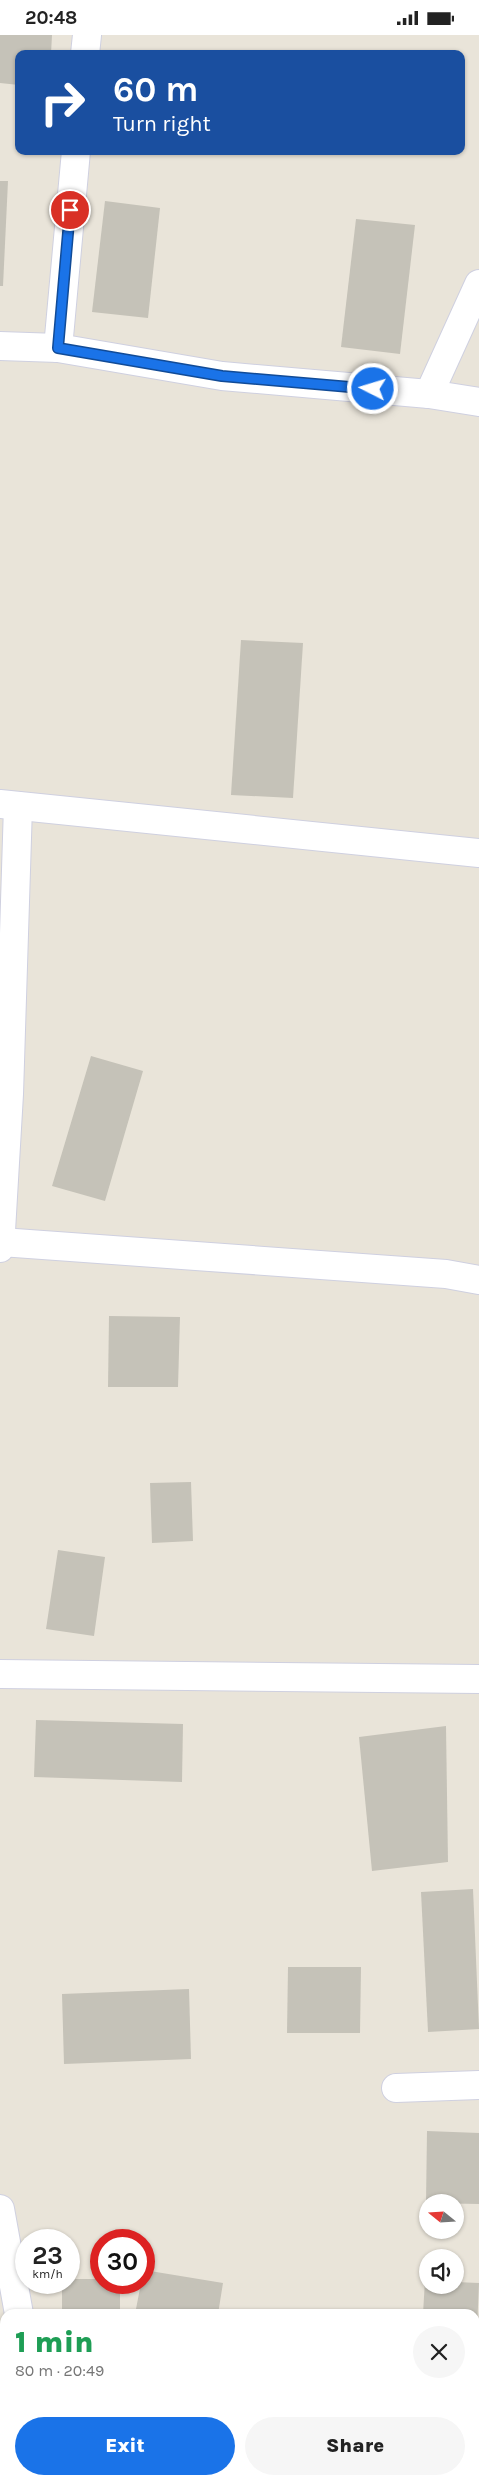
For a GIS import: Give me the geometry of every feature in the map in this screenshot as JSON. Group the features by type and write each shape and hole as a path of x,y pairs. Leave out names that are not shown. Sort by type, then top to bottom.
{"street":[{"path":"85,50 87,35"},
{"path":"58,348 76,155"},
{"path":"429,394 479,284"},
{"path":"0,346 58,348 222,376 429,394 479,402"},
{"path":"0,1248 8,1094 9,805 479,853"},
{"path":"0,1242 446,1274 479,1281"},
{"path":"0,1674 479,1679"},
{"path":"396,2088 479,2085"},
{"path":"0,2209 18,2309"}],"building":[{"path":"0,35 52,35 51,50 15,50 15,85 0,83"},
{"path":"0,181 8,181 3,286 0,286"},
{"path":"105,201 160,208 148,318 92,312"},
{"path":"356,219 415,225 400,354 341,347"},
{"path":"241,640 303,643 293,798 231,795"},
{"path":"91,1056 143,1071 105,1201 52,1186"},
{"path":"109,1316 180,1317 178,1387 108,1387"},
{"path":"191,1482 193,1541 152,1543 150,1483"},
{"path":"58,1550 105,1557 94,1636 46,1629"},
{"path":"36,1720 183,1724 182,1782 34,1777"},
{"path":"446,1726 448,1862 372,1871 359,1737"},
{"path":"473,1889 479,2029 428,2032 421,1892"},
{"path":"288,1967 361,1967 360,2033 287,2033"},
{"path":"189,1989 191,2059 64,2064 62,1994"},
{"path":"427,2131 479,2133 479,2204 464,2204 464,2194 426,2194"},
{"path":"155,2272 223,2283 219,2309 136,2309 139,2294 155,2294"},
{"path":"80,2279 90,2279 90,2294 120,2294 120,2309 62,2309 62,2294 80,2294"},
{"path":"464,2282 479,2283 478,2309 423,2309 424,2294 464,2294"}],"route":[{"path":"70,210 58,348 222,376 373,389"}]}
